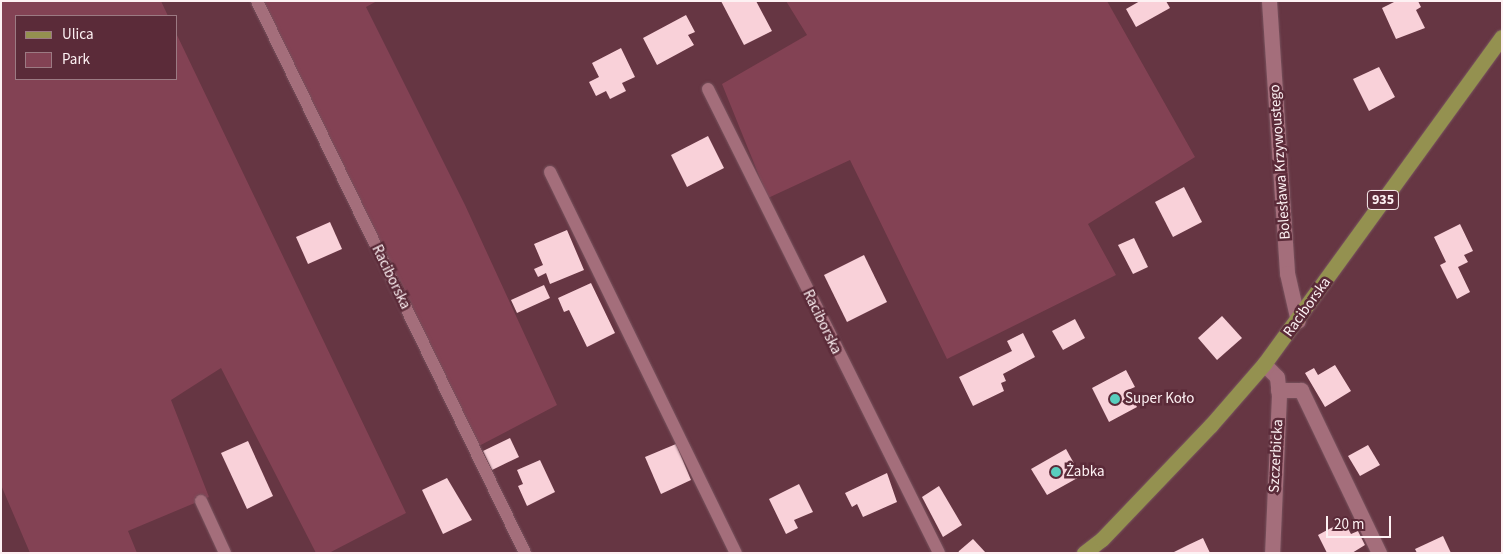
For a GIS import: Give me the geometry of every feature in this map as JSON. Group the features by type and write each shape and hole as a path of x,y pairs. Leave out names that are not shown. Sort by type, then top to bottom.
{"main road":[{"name":"Raciborska","path":"1084,553 1102,539 1211,425 1264,364 1298,321 1502,37"}],"street":[{"name":"Bolesława Krzywoustego","path":"1269,1 1287,273 1298,321"},
{"name":"Szczerbicka","path":"1264,364 1277,376 1278,390 1272,553"},
{"path":"1278,390 1301,390 1379,553"}],"lane":[{"name":"Raciborska","path":"257,1 525,553"},
{"name":"Raciborska","path":"708,89 939,553"},
{"path":"550,172 736,553"},
{"path":"201,500 225,553"}],"green space":[{"path":"1,1 161,1 168,15 15,15 15,80 178,80 178,37 406,513 329,553 316,553 221,368 171,400 209,497 128,531 137,553 30,553 1,485"},
{"path":"257,1 377,1 366,7 465,205 557,405 475,448"},
{"path":"786,1 1107,1 1195,157 1088,224 1116,275 947,359 850,160 768,198 722,84 807,35"}],"building":[{"path":"721,1 756,1 772,31 744,45"},
{"path":"1140,1 1166,1 1170,8 1136,27 1126,9"},
{"path":"1396,1 1418,1 1421,7 1416,10 1425,28 1396,39 1382,8"},
{"path":"686,15 695,32 688,35 694,45 657,65 643,38"},
{"path":"621,48 635,77 622,83 626,91 610,99 606,91 596,96 589,82 599,77 592,63"},
{"path":"1379,67 1395,97 1369,111 1353,79"},
{"path":"708,136 724,168 687,187 671,155"},
{"path":"1184,187 1202,222 1173,237 1155,202"},
{"path":"330,222 342,249 308,264 296,237"},
{"path":"1460,224 1473,251 1464,255 1468,262 1458,267 1470,292 1457,299 1440,265 1446,262 1434,237"},
{"path":"567,230 584,270 550,284 546,273 538,277 534,269 543,265 534,244"},
{"path":"1134,238 1148,267 1133,274 1118,245"},
{"path":"864,255 887,302 847,322 824,275"},
{"path":"591,283 615,333 587,347 569,310 564,312 558,298"},
{"path":"544,285 550,298 517,313 511,300"},
{"path":"1222,316 1242,338 1217,360 1198,338"},
{"path":"1075,319 1085,338 1063,350 1052,331"},
{"path":"1023,333 1035,357 1003,374 1006,381 1001,383 1004,391 973,406 959,377 1012,351 1007,341"},
{"path":"1335,365 1351,391 1325,407 1305,373 1314,368 1318,375"},
{"name":"Super Koło","path":"1126,370 1135,387 1128,390 1137,407 1109,422 1092,388"},
{"path":"510,438 519,457 492,470 483,451"},
{"path":"248,441 273,496 247,509 221,453"},
{"path":"676,444 691,480 661,494 645,457"},
{"path":"1368,445 1380,465 1360,476 1348,456"},
{"name":"Żabka","path":"1066,449 1081,476 1047,495 1031,469"},
{"path":"540,460 555,492 527,506 518,486 523,484 517,470"},
{"path":"887,473 897,502 863,517 857,504 852,507 845,493"},
{"path":"447,478 472,520 443,534 422,490"},
{"path":"799,484 813,512 794,520 798,528 786,534 769,499"},
{"path":"939,486 962,525 943,537 922,497"},
{"path":"1344,521 1351,534 1358,531 1365,545 1352,553 1327,553 1318,535"},
{"path":"1443,536 1451,553 1417,553 1415,549"},
{"path":"1203,538 1210,553 1172,553 1188,545"},
{"path":"973,539 986,553 958,553 959,551"}],"place":[{"name":"Super Koło","path":"1115,399"},
{"name":"Żabka","path":"1056,472"}]}
